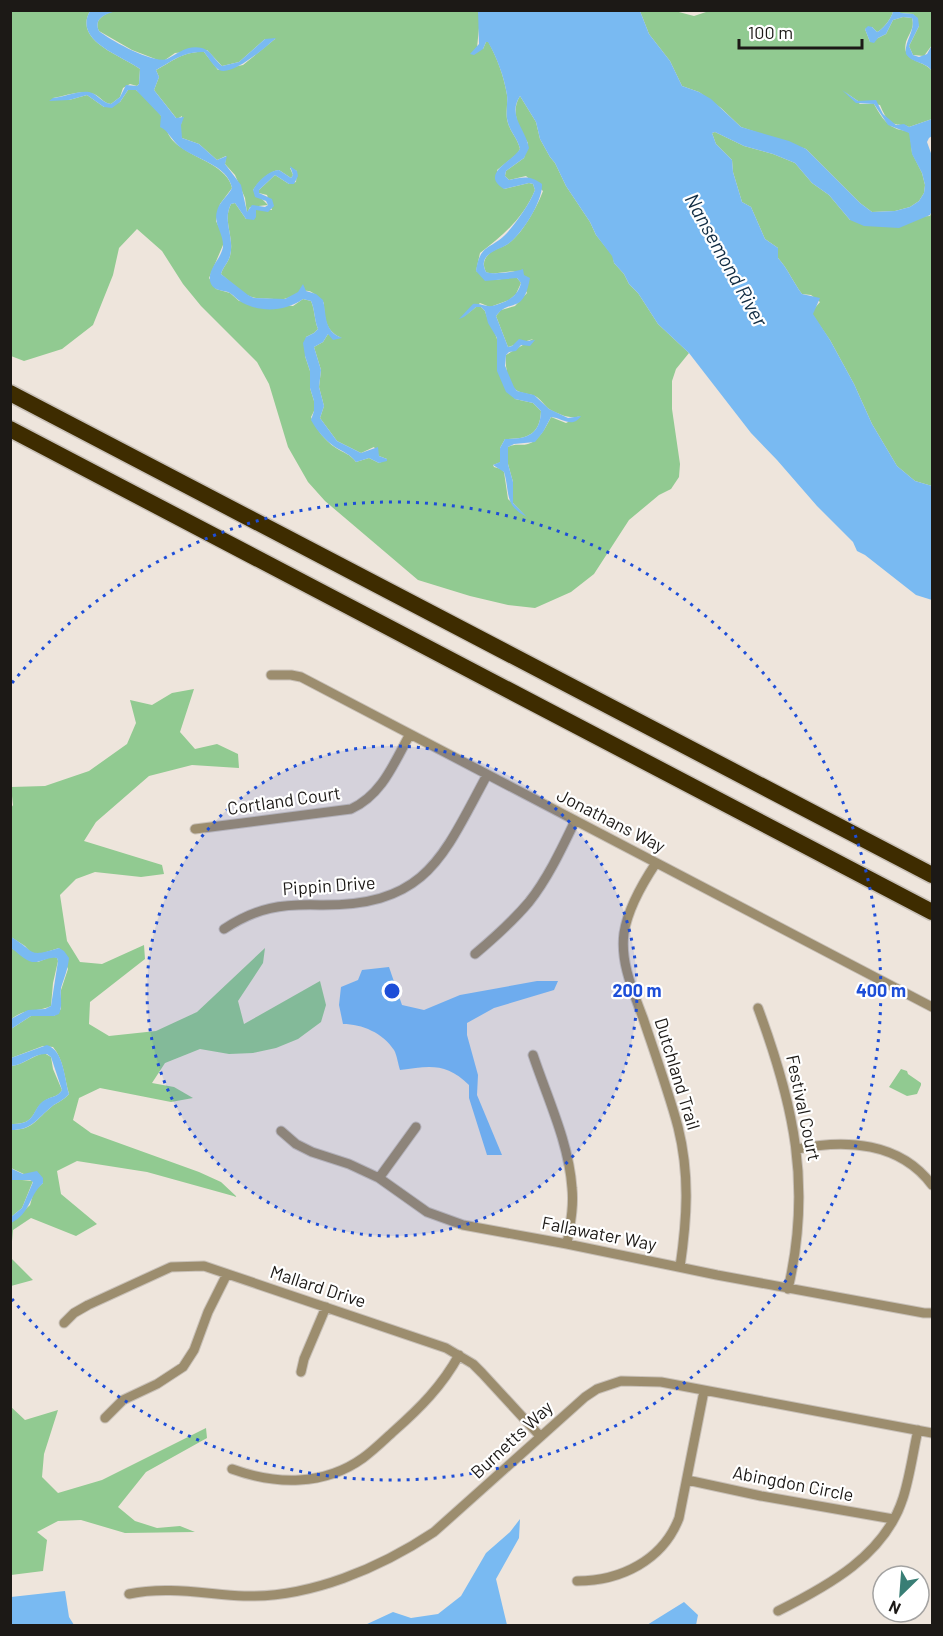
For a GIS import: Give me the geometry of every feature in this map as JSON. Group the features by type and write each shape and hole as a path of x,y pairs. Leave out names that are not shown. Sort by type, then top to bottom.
{"highway":[{"path":"10,393 933,875"},
{"path":"10,429 933,912"}],"street":[{"name":"Jonathans Way","path":"271,675 301,677 933,1007"},
{"name":"Cortland Court","path":"195,829 340,811 361,804 378,790 410,734"},
{"name":"Pippin Drive","path":"224,929 237,920 266,908 299,904 347,904 373,901 406,888 436,862 487,775"},
{"path":"476,954 530,900 561,850 575,821"},
{"name":"Dutchland Trail","path":"656,862 634,901 627,922 624,948 628,974 669,1096 683,1152 687,1210 680,1268"},
{"name":"Festival Court","path":"758,1008 784,1087 797,1149 800,1209 795,1259 788,1289"},
{"path":"532,1054 569,1164 572,1217 567,1244"},
{"path":"379,1178 416,1127"},
{"name":"Fallawater Way","path":"281,1131 296,1144 312,1152 349,1164 379,1178 427,1212 463,1224 788,1289 933,1313"},
{"path":"797,1149 846,1144 881,1149 909,1163 933,1185"},
{"name":"Mallard Drive","path":"64,1323 74,1312 171,1267 204,1266 433,1342 459,1355 482,1372 540,1436"},
{"path":"105,1418 123,1400 157,1384 183,1367 194,1350 208,1312 227,1274"},
{"path":"301,1372 304,1359 326,1307"},
{"path":"232,1469 256,1476 292,1481 322,1478 350,1467 365,1457 426,1402 439,1388 459,1355"},
{"name":"Burnetts Way","path":"129,1594 164,1589 246,1596 298,1590 344,1579 386,1561 434,1532 585,1397 597,1389 621,1381 654,1381 933,1433"},
{"path":"577,1581 612,1578 637,1567 666,1541 676,1526 704,1391"},
{"path":"778,1611 822,1588 866,1555 885,1533 902,1499 918,1430"},
{"name":"Abingdon Circle","path":"687,1480 772,1498 894,1519"}],"green space":[{"path":"116,10 478,11 480,18 477,48 483,49 488,41 497,61 507,95 507,120 520,149 497,170 504,189 529,183 533,184 535,190 525,209 512,225 480,253 476,271 496,280 517,278 521,283 516,294 509,300 490,307 480,303 464,317 476,307 481,307 485,311 508,374 506,355 533,339 508,347 496,316 501,310 515,306 527,293 516,272 489,273 486,272 484,265 490,253 507,245 519,233 543,191 526,176 509,180 505,176 506,171 524,158 528,143 519,126 516,114 520,96 536,122 540,139 566,186 596,235 613,256 614,263 638,293 658,324 689,353 676,369 672,381 672,409 680,464 679,477 671,489 659,495 629,520 594,574 571,592 535,608 508,605 470,596 418,580 325,501 308,482 288,447 269,384 257,362 201,306 183,284 162,251 137,229 119,248 113,275 93,325 62,349 24,361 11,356 11,11 90,11 86,22 93,39 140,69 139,84 137,86 130,84 123,88 120,97 111,104 89,93 53,98 69,100 87,95 104,107 120,102 128,90 136,90 162,117 169,134 177,145 225,174 232,188 220,204 216,221 223,236 223,245 209,278 216,289 230,293 239,301 293,306 303,299 311,301 318,329 306,337 305,356 310,371 310,388 314,401 314,411 311,417 328,442 356,462 369,458 379,463 387,459 379,456 374,447 361,453 337,441 320,418 324,406 319,387 321,370 314,347 323,342 328,334 342,338 329,328 324,303 309,291 282,299 251,297 221,274 231,249 228,217 231,204 235,203 246,219 256,210 272,210 267,195 259,193 259,190 275,175 289,184 296,182 297,171 290,168 293,175 291,178 279,170 264,177 253,190 268,205 250,207 247,213 245,198 235,175 225,164 226,156 217,160 199,144 182,138 180,133 182,116 177,119 154,90 159,77 156,70 184,55 204,52 218,70 243,65 275,39 265,39 239,62 222,66 207,50 175,53 165,60 158,60 132,50 99,31 99,20","holes":["509,378 515,389 535,396 549,409 569,417 580,416 566,423 551,417 536,440 528,444 508,447 508,464 513,482 513,503 525,515 508,499 504,472 493,465 501,462 500,448 505,439 520,438 531,434 538,426 541,411 533,403 515,399"]},
{"path":"712,10 893,11 887,23 879,31 877,32 872,27 865,29 870,42 886,34 893,20 903,17 912,18 912,28 905,49 910,57 932,71 932,119 909,127 895,124 884,114 880,105 858,101 845,92 860,104 874,104 888,124 910,133 912,153 925,185 924,193 919,201 910,207 895,211 872,212 806,149 741,127 699,92 682,86 670,61 649,34 640,11 675,11 694,16"},
{"path":"898,11 932,11 932,45 924,56 913,55 909,46 919,26 913,14"},
{"path":"715,132 744,146 795,163 812,183 829,195 850,220 930,216 932,211 932,486 915,481 897,466 872,424 830,340 812,314 820,302 811,295 802,294 778,258 778,248 765,239 751,207 742,202 733,172 732,160 716,144 712,133"},
{"path":"194,689 180,732 195,749 217,744 238,754 239,768 192,765 149,776 96,822 84,841 162,865 164,874 141,877 95,872 76,879 60,895 67,941 80,962 102,964 144,945 145,959 90,1002 89,1024 109,1036 156,1031 197,1012 265,948 263,963 238,1001 244,1024 320,981 326,1005 321,1022 298,1039 276,1048 253,1053 229,1054 200,1049 165,1063 152,1083 174,1087 193,1098 171,1102 100,1088 79,1098 73,1120 91,1133 199,1172 221,1182 237,1197 147,1172 77,1161 57,1171 61,1194 97,1224 76,1236 31,1218 13,1230 11,1253 11,1223 30,1205 34,1191 43,1183 11,1168 11,1130 18,1130 33,1124 69,1094 62,1063 53,1047 43,1046 11,1058 11,1029 31,1016 54,1016 61,1009 61,990 68,969 59,948 32,954 25,946 11,937 10,810 13,805 11,787 45,786 89,771 127,744 136,723 130,700 152,705 172,693"},
{"path":"11,948 38,962 53,956 58,961 51,1006 27,1011 11,1019"},
{"path":"44,1053 51,1057 53,1069 62,1090 41,1103 26,1122 11,1124 11,1066"},
{"path":"901,1069 907,1071 921,1083 917,1094 907,1096 889,1087"},
{"path":"11,1179 33,1181 22,1208 11,1217"},
{"path":"11,1258 33,1280 11,1286"},
{"path":"10,1406 25,1420 58,1410 44,1454 42,1477 58,1493 102,1480 206,1428 207,1438 146,1472 118,1507 135,1521 157,1528 180,1526 195,1532 125,1533 81,1520 58,1521 37,1532 47,1540 43,1571 11,1575"}],"water":[{"path":"90,11 116,11 99,20 99,31 132,50 161,60 197,47 208,51 222,66 239,62 265,39 276,38 249,60 225,71 219,70 204,52 178,57 156,70 159,77 154,90 176,118 184,117 181,125 182,138 199,144 217,160 227,156 225,164 241,185 247,212 252,205 265,207 268,205 266,201 255,197 253,190 264,177 279,170 291,178 293,175 290,166 297,171 298,176 294,184 289,184 275,175 259,190 259,193 272,199 274,206 268,212 256,210 254,220 246,219 235,203 231,204 228,223 231,249 221,274 254,298 285,299 298,292 303,284 306,291 316,294 323,300 329,327 342,338 333,340 328,334 323,342 314,347 321,370 319,387 324,406 320,418 337,441 361,453 378,447 379,456 387,461 379,463 369,458 356,462 328,441 311,420 314,401 303,343 306,337 318,329 311,301 303,299 282,308 258,308 243,303 230,293 217,289 211,284 211,272 223,247 216,220 217,211 232,188 224,174 210,163 177,145 160,127 161,116 136,90 128,90 120,102 112,108 104,107 87,95 69,100 49,101 53,98 86,92 111,104 120,97 126,85 137,86 139,84 140,69 93,39 86,22"},
{"name":"Nansemond River","path":"478,11 640,11 649,34 670,61 682,86 711,99 741,127 789,141 806,149 872,212 895,211 910,207 919,201 924,193 925,185 922,173 912,154 909,133 888,125 874,104 856,103 842,90 858,101 876,100 883,114 896,125 904,124 909,127 932,119 932,136 927,142 932,156 932,211 930,215 899,228 864,226 850,220 829,195 812,183 795,163 744,146 715,132 712,133 716,144 732,160 733,172 742,202 751,207 765,239 778,248 778,258 802,294 820,298 813,314 830,340 872,424 897,466 915,481 932,486 932,600 916,595 857,551 853,542 751,433 689,353 658,324 638,293 614,263 612,256 596,235 566,186 540,139 536,122 520,96 516,116 529,148 524,158 506,171 505,176 509,180 534,179 542,184 541,191 531,217 519,233 508,244 486,257 484,266 486,272 494,273 523,269 524,275 530,278 527,290 520,302 501,310 496,316 508,347 519,339 535,340 530,346 521,345 516,351 506,355 505,366 514,387 517,391 534,395 549,409 568,418 581,416 574,422 551,417 535,442 514,444 508,447 508,464 513,482 513,503 527,517 511,503 504,472 493,465 500,462 500,448 505,439 520,438 531,434 538,425 541,411 533,403 515,399 506,392 497,371 497,338 488,323 485,311 481,307 476,307 459,319 473,304 497,305 510,299 517,292 521,283 517,278 485,281 476,271 483,251 507,233 523,212 535,190 533,184 529,183 504,189 495,178 500,168 520,149 507,120 507,95 502,74 488,42 474,55 470,54 479,44"},
{"path":"893,11 913,14 918,18 919,26 909,46 913,55 919,57 927,54 932,45 932,71 906,54 912,18 903,17 893,20 886,34 874,43 870,42 865,29 868,26 879,31 887,23"},
{"path":"11,937 32,952 41,953 59,948 69,958 61,988 59,1014 31,1016 11,1029 11,1019 28,1010 45,1009 51,1006 58,961 57,958 35,962 26,960 11,948"},
{"path":"389,967 402,1005 424,1010 460,995 537,981 558,981 554,990 494,1008 467,1023 467,1035 478,1075 477,1095 502,1155 487,1155 469,1098 469,1085 461,1078 453,1072 437,1067 400,1070 394,1050 378,1034 365,1028 343,1024 339,1005 341,987 358,980 362,970"},
{"path":"47,1045 53,1048 60,1059 69,1094 32,1124 18,1130 11,1130 11,1124 26,1122 41,1103 62,1090 51,1057 47,1054 37,1055 21,1064 11,1066 11,1058"},
{"path":"10,1168 23,1174 37,1171 43,1178 43,1183 26,1210 11,1223 11,1217 22,1208 33,1182 12,1180"},
{"path":"520,1519 519,1538 496,1579 507,1625 365,1625 393,1612 411,1618 438,1614 461,1596 486,1553 510,1532"},
{"path":"65,1591 69,1617 74,1625 11,1625 11,1597"},
{"path":"684,1602 698,1615 696,1625 647,1625"}]}
